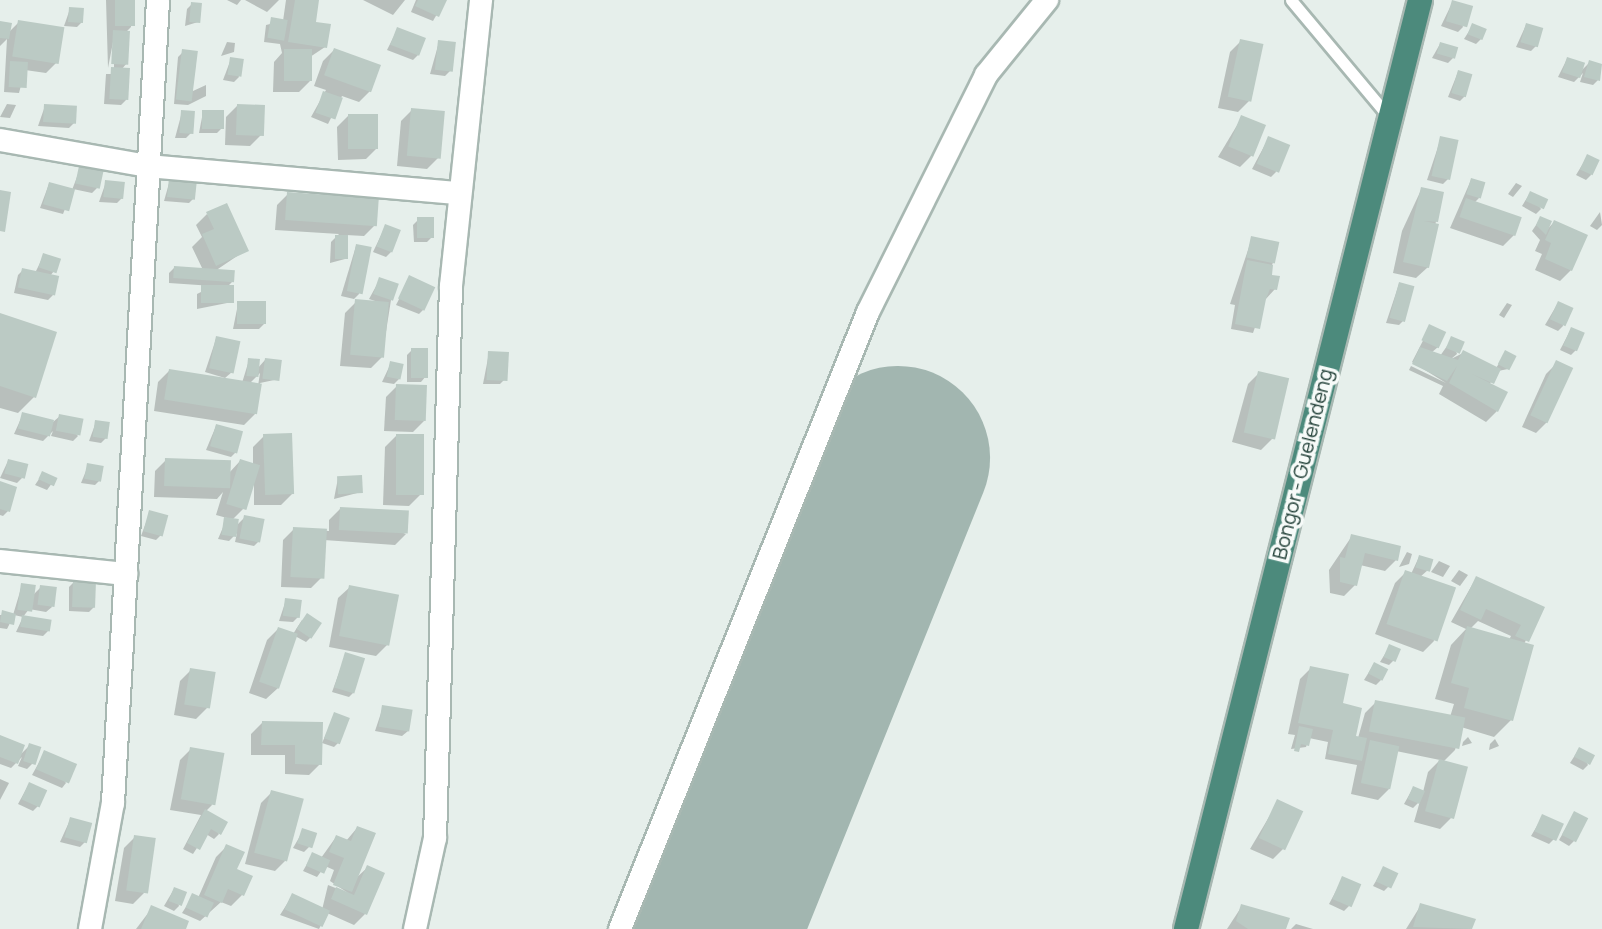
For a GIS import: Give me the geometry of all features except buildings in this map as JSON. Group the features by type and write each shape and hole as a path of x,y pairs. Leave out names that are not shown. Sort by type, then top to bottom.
{"highway":[{"name":"Bongor - Guelendeng","path":"1186,929 1420,0"}],"street":[{"path":"90,929 113,803 158,0"},
{"path":"415,929 435,838 457,193 481,0"},
{"path":"620,929 868,312 986,75 1047,0"},
{"path":"0,140 147,166 457,193"},
{"path":"0,561 126,574"}],"lane":[{"path":"1291,0 1389,117"}],"runway":[{"path":"708,929 898,458"}]}
